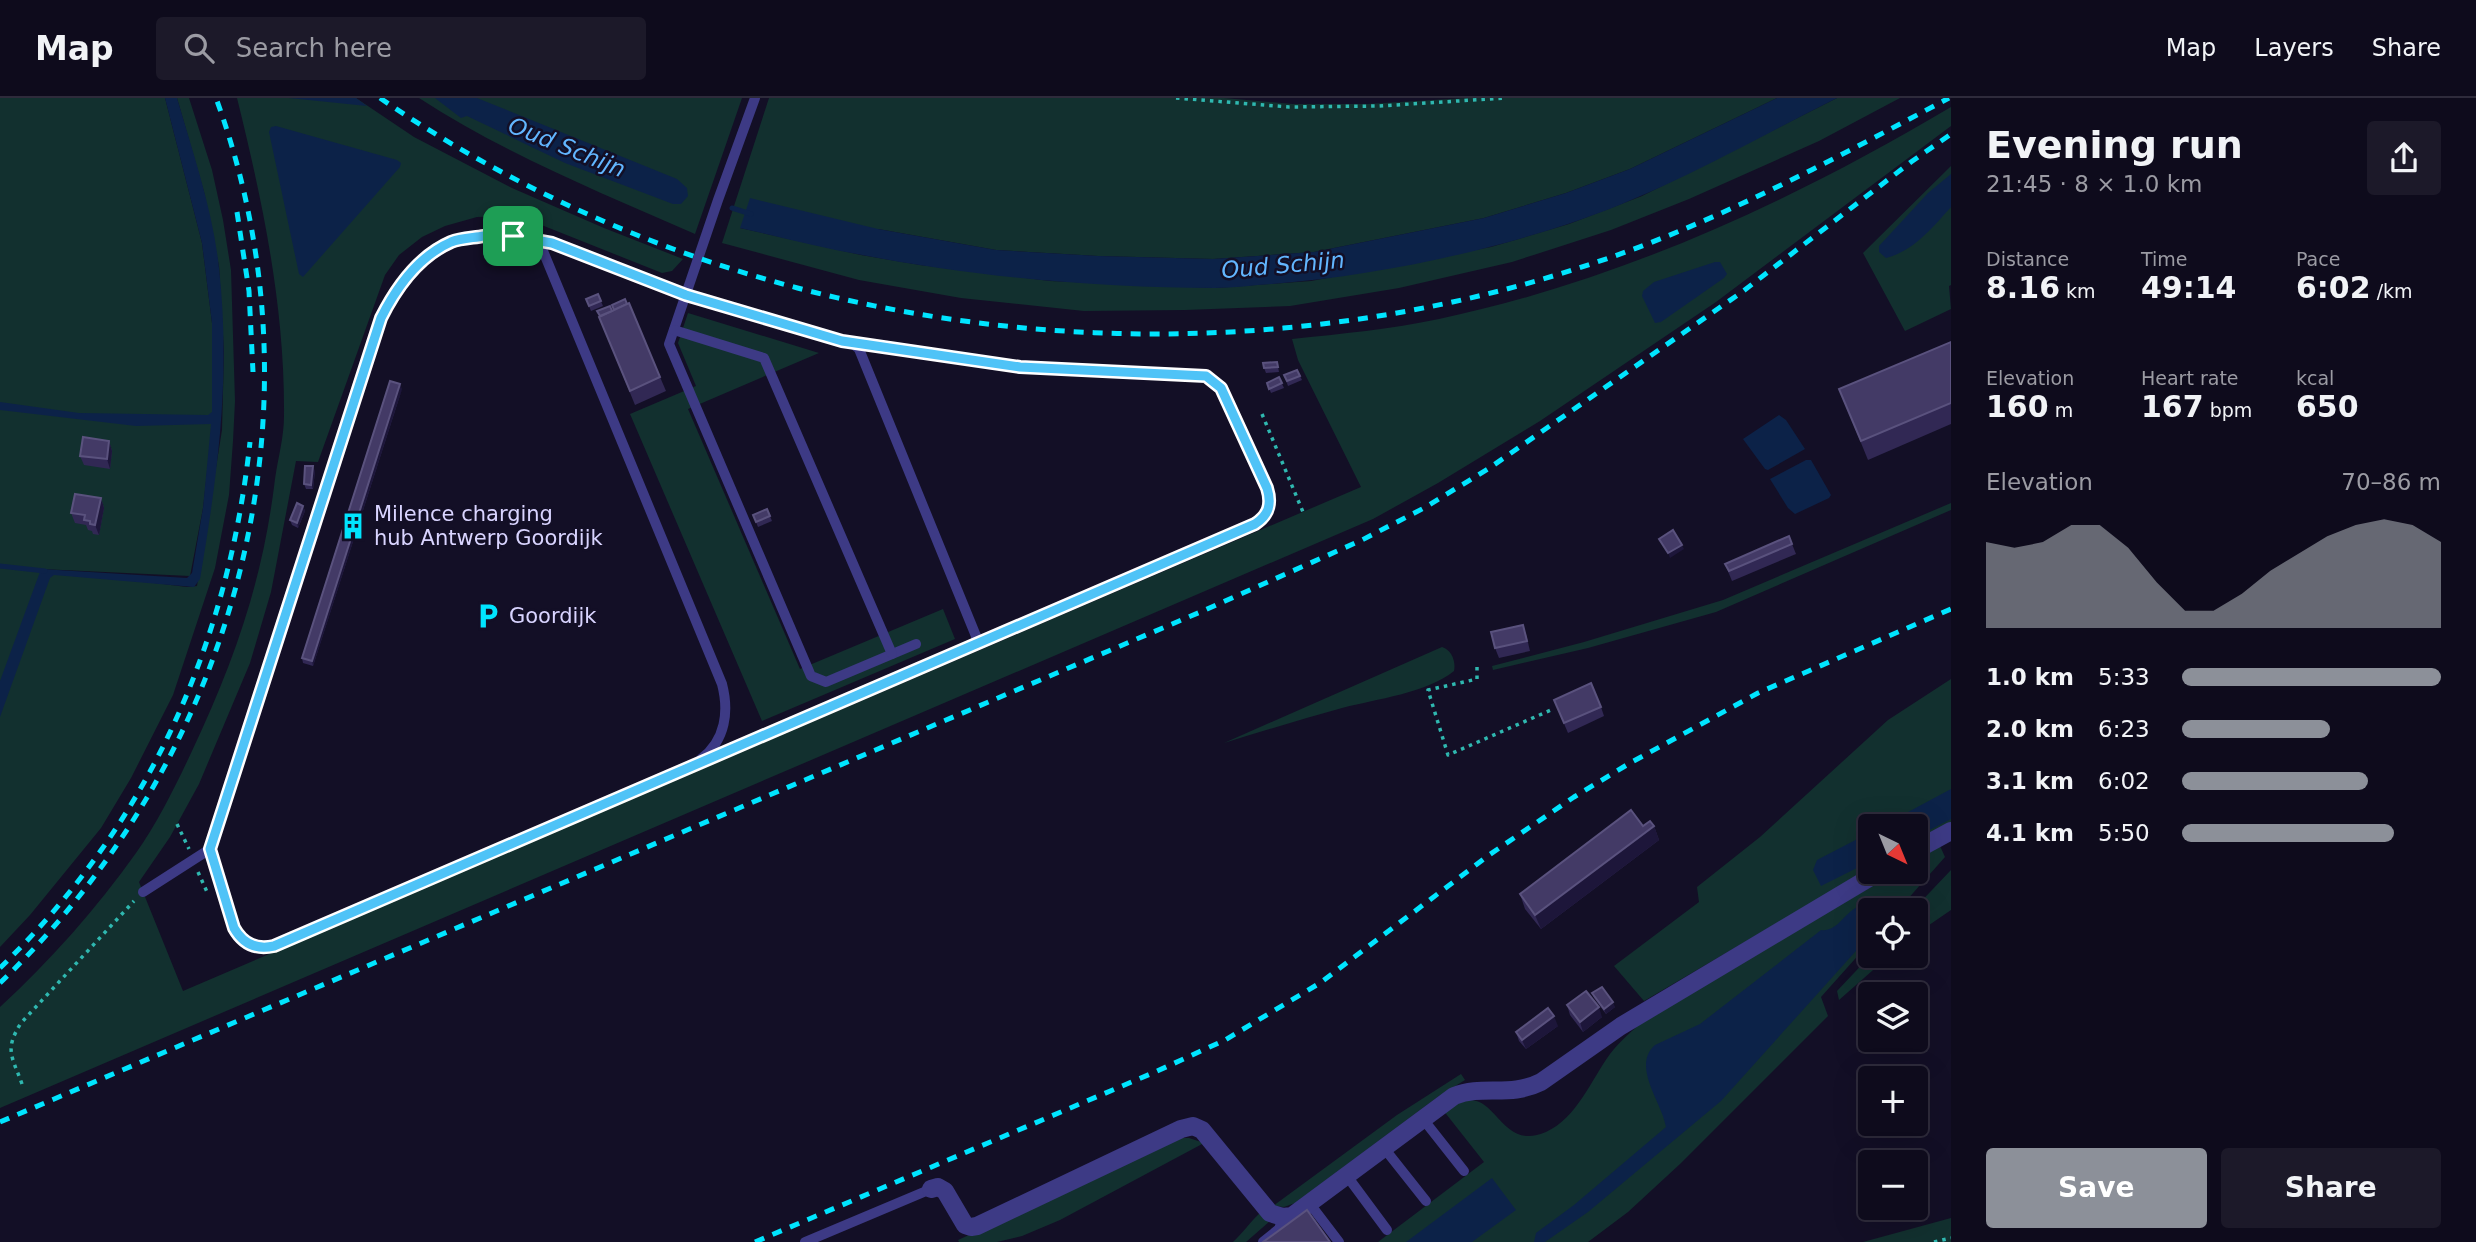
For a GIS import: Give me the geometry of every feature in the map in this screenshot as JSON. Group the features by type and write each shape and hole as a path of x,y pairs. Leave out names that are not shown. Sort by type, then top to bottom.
{"street":[{"path":"1928,843 1951,831"},
{"path":"931,1189 938,1187 945,1191 965,1225 977,1226 1181,1129 1194,1126 1202,1130 1265,1208 1275,1216 1292,1216 1446,1102 1465,1092 1530,1088 1650,1008 1859,884"}],"lane":[{"path":"755,98 669,344 811,676 826,682 916,644"},
{"path":"484,236 513,236 552,243 686,295 851,342 1020,367 1206,376 1221,388 1267,488 1270,505 1262,520 1255,524 689,767 265,948 246,943 234,928 210,849 381,318 393,293 428,258 452,242 484,236"},
{"path":"535,240 543,251 722,684 726,703 725,722 718,740 705,756 689,767"},
{"path":"674,330 764,358 892,654"},
{"path":"851,342 859,349 975,633 976,641 971,646"},
{"path":"143,892 210,849"},
{"path":"1423,1119 1464,1171"},
{"path":"1384,1148 1426,1201"},
{"path":"1346,1177 1387,1230"},
{"path":"805,1242 931,1189"},
{"path":"1310,1204 1339,1242"},
{"path":"1263,1242 1279,1229 1283,1217"}],"path":[{"path":"1177,98 1302,107 1379,106 1505,98"},
{"path":"1262,414 1303,512"},
{"path":"1477,667 1477,679 1428,690 1448,755 1551,710"},
{"path":"177,824 208,895"},
{"path":"22,1084 11,1054 11,1038 21,1023 143,892"},
{"path":"1934,1242 1951,1238"}],"green space":[{"path":"0,98 165,98 202,243 212,323 212,428 203,508 190,576 41,569 197,586 222,430 224,352 219,266 204,192 177,98 189,98 212,170 223,220 231,270 235,401 229,495 215,568 173,695 131,778 101,828 30,915 0,947"},
{"path":"237,98 356,98 414,137 512,188 683,259 672,271 662,273 544,226 509,216 477,217 445,226 422,237 399,255 385,275 318,462 296,461 271,592 250,663 199,784 170,837 139,882 183,991 1361,487 1298,360 1292,339 1439,319 1573,283 1703,234 1767,205 1891,142 1951,107 1951,126 1716,302 1540,421 1373,519 0,1108 0,1007 55,953 89,914 136,853 159,816 192,751 234,651 263,551 283,432 281,336 271,256"},
{"path":"419,98 742,98 695,234 519,155"},
{"path":"769,98 1224,98 1293,104 1367,104 1466,98 1777,98 1630,169 1566,193 1484,218 1314,252 1213,259 1098,256 996,250 878,229 740,228 920,265 1050,281 1216,288 1311,281 1491,247 1569,224 1642,196 1837,98 1900,98 1819,141 1689,199 1611,230 1512,262 1399,288 1290,306 1084,311 961,298 859,280 722,243"},
{"path":"1951,166 1951,309 1905,331 1863,253"},
{"path":"688,313 819,353 688,409 800,669 943,609 955,639 762,721 630,414 696,386 678,343"},
{"path":"1951,503 1951,510 1716,612 1588,648 1493,670 1492,666 1584,642 1723,600"},
{"path":"1442,647 1452,657 1454,671 1430,685 1224,743"},
{"path":"1951,679 1951,824 1928,836 1928,814 1858,814 1858,876 1644,1001 1614,966 1699,902 1697,887 1760,837 1888,720"},
{"path":"1940,846 1945,857 1928,876 1928,853"},
{"path":"1951,870 1951,910 1928,926 1928,898 1924,898"},
{"path":"1876,884 1921,884 1909,898 1858,898 1858,956 1821,997 1828,1016 1680,1164 1628,1212 1588,1242 1378,1242 1484,1162 1443,1110 1465,1100 1478,1101 1520,1135 1531,1136 1546,1132 1557,1126 1575,1108 1610,1054 1644,1020"},
{"path":"1859,968 1875,968 1839,1000 1837,991"},
{"path":"1461,1074 1465,1080 1439,1096 1295,1203 1284,1207 1273,1206 1397,1115"},
{"path":"1180,1138 1204,1143 1060,1220 1022,1236 997,1242 958,1240"},
{"path":"1260,1213 1270,1221 1246,1242 1233,1242 1253,1220"},
{"path":"1951,1218 1951,1242 1863,1242"}],"water":[{"path":"165,98 177,98 202,182 216,247 222,309 224,348 221,425 200,579 194,587 54,575 50,578 0,717 0,681 41,569 187,578 192,573 203,508 211,424 136,426 0,410 0,402 79,413 208,415 212,412 212,323 202,243"},
{"path":"289,98 356,98 367,106"},
{"path":"435,98 477,98 677,179 687,188 688,196 681,204 673,204 565,163 467,116 461,118"},
{"path":"1777,98 1837,98 1671,182 1568,224 1422,263 1347,276 1215,288 1038,280 905,263 740,228 750,198 878,229 996,250 1213,259 1314,252 1484,218 1566,193 1630,169"},
{"path":"276,126 401,163 303,277 299,274 269,132 271,127"},
{"path":"1951,174 1951,207 1914,244 1886,258 1879,252 1879,246 1928,193"},
{"path":"1720,262 1727,274 1724,278 1661,322 1655,323 1642,296 1643,291 1654,282"},
{"path":"1779,415 1786,420 1805,449 1768,470 1743,439"},
{"path":"1806,460 1811,460 1831,495 1795,514 1788,508 1770,479"},
{"path":"1951,789 1951,819 1928,831 1928,814 1904,814"},
{"path":"1858,839 1858,868 1821,886 1813,870 1817,860"},
{"path":"1858,907 1858,949 1721,1101 1588,1212 1545,1242 1534,1242 1536,1233 1574,1205 1666,1127 1647,1074 1648,1054 1655,1045 1700,1024 1821,930 1831,929"},
{"path":"1492,1178 1516,1210 1472,1242 1406,1242"}],"building":[{"path":"598,294 601,301 589,306 586,299"},
{"path":"625,299 627,304 614,310 612,305"},
{"path":"629,303 660,377 630,391 599,317"},
{"path":"610,306 612,311 600,316 597,311"},
{"path":"1951,342 1951,403 1861,441 1839,389"},
{"path":"1277,362 1278,367 1264,368 1263,363"},
{"path":"1297,370 1300,376 1287,381 1284,375"},
{"path":"1279,377 1282,383 1269,389 1267,383"},
{"name":"Milence charging hub Antwerp Goordijk","path":"390,381 400,384 312,661 302,658"},
{"path":"83,437 109,441 107,459 80,456"},
{"path":"305,466 313,466 311,485 304,484"},
{"path":"75,494 101,498 95,525 84,520 85,515 71,513"},
{"path":"297,503 303,506 297,523 290,520"},
{"path":"767,509 770,516 756,522 753,515"},
{"path":"1673,530 1682,545 1668,553 1659,539"},
{"path":"1789,536 1792,544 1729,571 1725,564"},
{"path":"1523,625 1527,641 1495,648 1491,632"},
{"path":"1591,683 1601,707 1564,723 1554,700"},
{"path":"1631,810 1643,826 1650,821 1654,826 1535,915 1520,894"},
{"path":"1602,987 1613,1002 1604,1009 1592,993"},
{"path":"1586,991 1599,1007 1580,1022 1567,1005"},
{"path":"1548,1008 1554,1016 1522,1040 1516,1032"},
{"path":"1307,1210 1330,1242 1263,1242"}],"waterway":[{"name":"Oud Schijn","path":"732,208 751,214"},
{"path":"0,566 45,571"}],"railway":[{"path":"0,983 82,893 150,793 203,685 240,572 260,455 264,336 249,216 216,98"},
{"path":"380,98 516,180 661,244 812,292 968,322 1125,334 1284,328 1441,305 1594,263 1640,247 1730,209 1949,98"},
{"path":"0,1122 1205,610 1362,540 1424,508 1488,469 1742,292 1951,134"},
{"path":"237,212 249,291 253,372"},
{"path":"0,968 52,913 98,854 138,792 172,727 200,660 222,590 239,517 250,442"},
{"path":"755,1242 1225,1040 1320,983 1489,855 1574,797 1630,763 1758,693 1951,609"}],"place":[{"name":"Milence charging hub Antwerp Goordijk","path":"353,526"},
{"name":"Goordijk","path":"488,616"}],"route":[{"path":"484,236 513,236 552,243 686,295 842,341 1020,367 1206,376 1221,388 1267,488 1270,505 1262,520 1255,524 274,946 255,947 239,937 234,928 210,849 381,318 393,293 407,277 428,258 452,242 484,236"}]}
